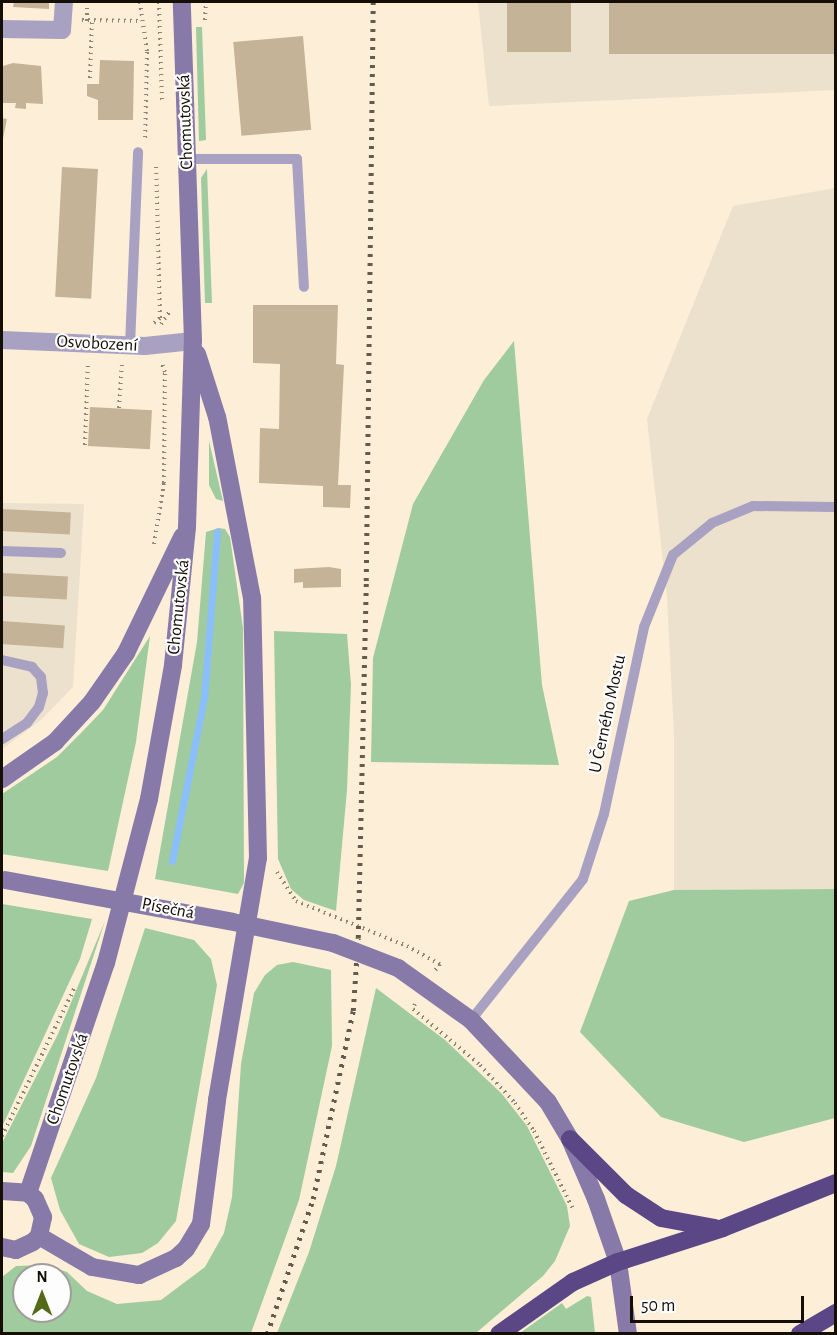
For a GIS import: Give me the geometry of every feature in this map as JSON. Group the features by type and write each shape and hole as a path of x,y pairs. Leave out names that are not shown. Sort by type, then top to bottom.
{"highway":[{"path":"570,1139 626,1195 661,1218 697,1227 723,1228"},
{"path":"499,1334 573,1282 618,1262 723,1228 836,1183"},
{"path":"800,1334 836,1313"}],"street":[{"name":"Chomutovská","path":"27,1193 106,963 150,799 172,664 187,527 193,341 182,2"},
{"path":"2,29 62,30 69,8"},
{"name":"Osvobození","path":"2,340 133,351 193,341"},
{"path":"39,1236 74,1260 125,1274 152,1271 186,1249 201,1224 241,924 258,858 252,598 217,417 193,341"},
{"path":"2,779 55,742 110,678 147,614 187,527"},
{"name":"Písečná","path":"3,880 333,943 398,968 425,985 471,1020 527,1077 570,1139 618,1262 628,1334"},
{"path":"2,1191 27,1193 35,1199 43,1217 39,1236 25,1248 2,1248"}],"lane":[{"path":"133,351 138,152"},
{"path":"187,159 297,159 304,287"},
{"name":"U Černého Mostu","path":"471,1020 583,879 604,814 644,627 673,555 712,523 753,506 836,507"},
{"path":"2,550 61,553"},
{"path":"2,660 32,667 41,677 43,693 39,707 27,723 2,739"}],"path":[{"path":"87,2 87,21"},
{"path":"159,2 162,104"},
{"path":"69,8 78,20 141,21"},
{"path":"90,78 92,21"},
{"path":"119,408 133,351 145,330 164,322 170,315 170,303"},
{"path":"133,351 144,362 155,361 163,365 165,372 164,483 152,556"},
{"path":"85,445 88,359"},
{"path":"275,868 296,901 440,964 412,1009 480,1065 515,1102 534,1131 573,1209"},
{"path":"2,1136 75,987"}],"shaded area":[{"path":"478,2 835,2 835,90 489,106"},
{"path":"835,188 835,889 674,890 674,735 667,597 647,419 733,206"},
{"path":"2,503 84,504 73,687 41,720 2,749"}],"green space":[{"path":"196,27 202,27 206,140 199,141"},
{"path":"207,169 212,303 205,303 201,178"},
{"path":"514,341 542,685 559,765 371,762 373,658 413,504 484,380"},
{"path":"209,441 223,501 216,499 209,485"},
{"path":"219,528 225,529 230,537 243,628 244,883 238,894 155,879 197,642 206,532"},
{"path":"274,631 347,634 351,685 347,790 336,911 304,900 291,889 278,859"},
{"path":"150,636 136,742 108,871 2,854 2,794 57,757 103,710"},
{"path":"835,889 835,1118 744,1142 661,1117 580,1032 629,901 674,890"},
{"path":"2,904 92,919 80,959 2,1127"},
{"path":"105,921 31,1146 13,1173 2,1172 2,1143 58,1034"},
{"path":"145,928 194,940 211,959 217,985 176,1221 158,1243 142,1253 109,1257 79,1244 60,1210 51,1178 96,1078"},
{"path":"293,962 331,970 332,1046 299,1200 251,1333 2,1333 2,1277 12,1269 12,1323 72,1323 72,1277 87,1291 117,1304 161,1300 205,1267 224,1233 232,1197 241,1064 254,993 265,975 277,965"},
{"path":"376,988 445,1040 502,1094 527,1126 567,1206 570,1226 555,1261 543,1276 476,1333 277,1333 309,1252 336,1166"},
{"path":"587,1296 591,1297 595,1333 520,1333 562,1303 566,1309"}],"building":[{"path":"14,2 49,2 49,9 13,7"},
{"path":"507,2 571,2 571,52 507,52"},
{"path":"609,2 836,2 836,54 609,54"},
{"path":"303,36 311,130 241,136 233,42"},
{"path":"100,60 134,61 133,120 98,120 98,100 87,96 87,84 99,84"},
{"path":"13,63 41,66 43,104 26,103 26,109 15,108 16,103 2,103 3,66"},
{"path":"2,118 7,119 2,140"},
{"path":"62,167 98,169 91,299 55,297"},
{"path":"253,305 338,305 336,364 344,365 338,485 351,485 350,508 323,507 323,486 259,483 260,428 279,429 280,364 253,363"},
{"path":"90,407 152,410 150,449 88,446"},
{"path":"2,509 71,513 70,535 2,531"},
{"path":"329,567 341,569 341,587 303,588 303,582 294,583 294,569"},
{"path":"2,573 68,576 67,599 2,596"},
{"path":"2,621 65,625 63,648 2,644"}],"waterway":[{"path":"172,861 204,698 217,532"}],"railway":[{"path":"267,1334 313,1199 353,1011 358,938 366,581 373,2"}]}
